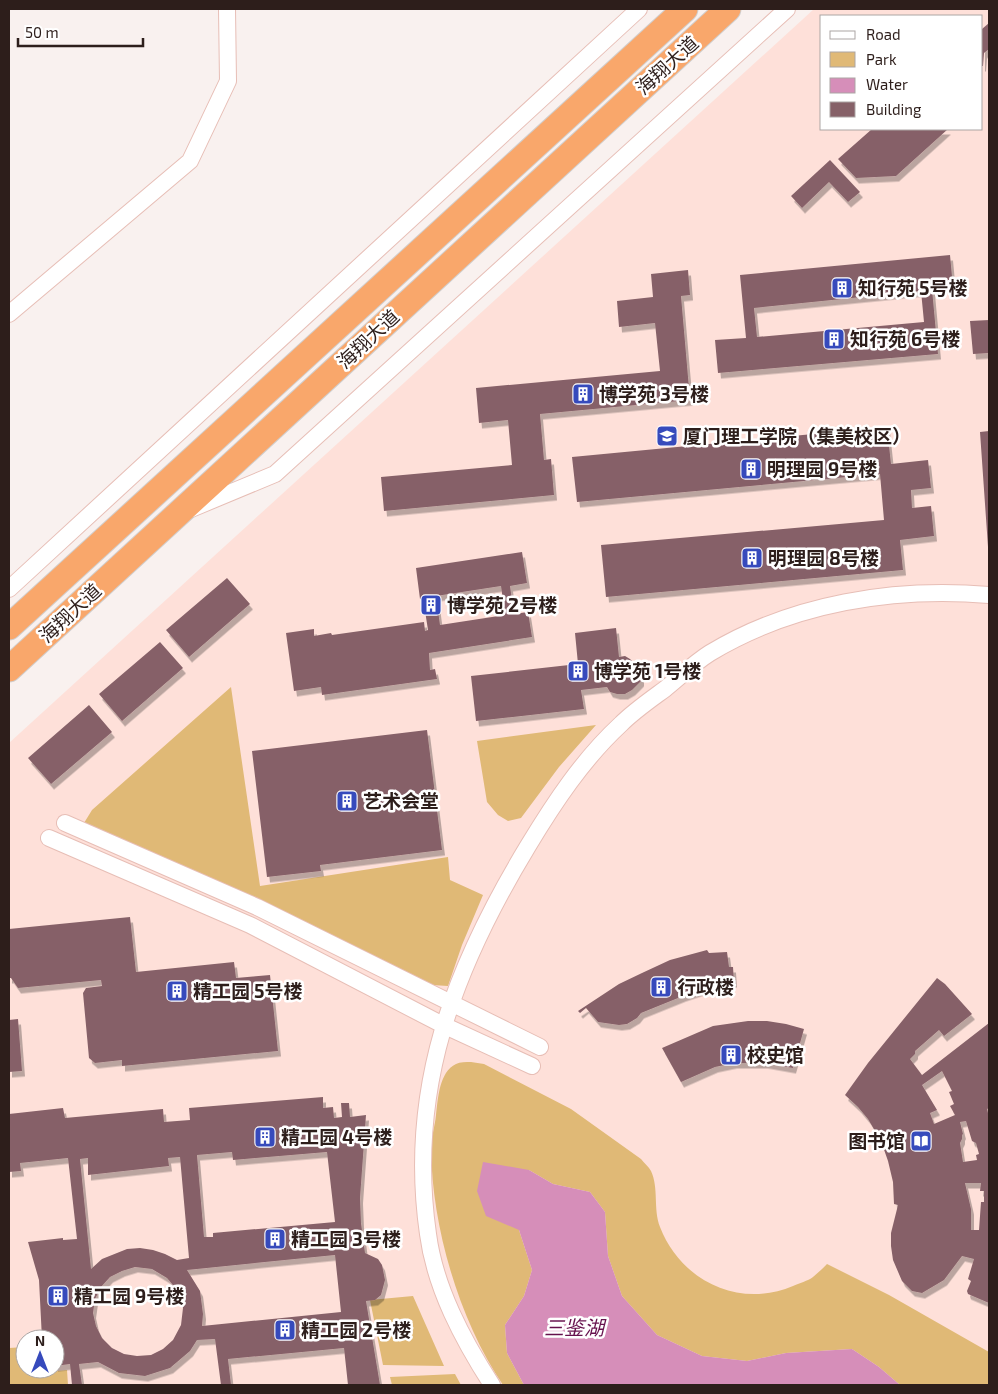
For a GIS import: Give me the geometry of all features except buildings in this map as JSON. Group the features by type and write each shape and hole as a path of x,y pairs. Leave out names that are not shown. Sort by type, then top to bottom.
{"highway":[{"name":"海翔大道","path":"9,627 684,9"},
{"name":"海翔大道","path":"9,669 728,9"}],"street":[{"path":"9,314 190,161 228,81 227,9"},
{"path":"9,589 639,9"},
{"path":"177,514 275,474 787,9"},
{"path":"492,1385 465,1342 436,1271 428,1238 422,1178 423,1136 427,1099 450,1003 482,927 517,863 550,810 583,766 621,724 709,654 757,629 795,615 837,603 915,593 952,592 989,595"},
{"path":"65,823 257,907 540,1047"},
{"path":"49,838 250,925 444,1025 532,1066"}],"shaded area":[{"name":"厦门理工学院（集美校区）","path":"814,9 989,9 989,1385 9,1385 9,743"}],"green space":[{"path":"231,687 260,886 448,857 450,880 483,895 462,945 448,986 432,985 84,823 92,810"},
{"path":"596,725 559,767 521,818 508,821 498,815 487,802 477,741"},
{"path":"459,1063 484,1064 571,1109 641,1159 650,1170 653,1178 660,1227 670,1246 682,1262 697,1275 714,1285 733,1292 752,1294 773,1292 806,1281 827,1264 889,1295 989,1352 989,1385 900,1385 879,1367 852,1349 786,1353 747,1361 702,1356 657,1335 622,1296 608,1256 605,1212 590,1192 553,1184 529,1170 519,1230 532,1270 524,1296 505,1325 507,1353 524,1385 503,1385 473,1332 461,1302 451,1272 436,1210 431,1145 440,1086 450,1068"},
{"path":"413,1296 444,1366 383,1365 370,1300"},
{"path":"9,1348 15,1348 15,1379 65,1379 65,1370 67,1370 68,1385 9,1385"},
{"path":"455,1374 461,1385 392,1385 390,1377"}],"water":[{"name":"三鉴湖","path":"483,1162 529,1170 553,1184 590,1192 605,1212 608,1256 622,1296 657,1335 702,1356 747,1361 786,1353 852,1349 879,1367 900,1385 524,1385 507,1353 505,1325 524,1296 532,1270 519,1230 486,1216 477,1191"}],"place":[{"name":"知行苑 5号楼","path":"842,288"},
{"name":"知行苑 6号楼","path":"834,339"},
{"name":"博学苑 3号楼","path":"583,394"},
{"name":"厦门理工学院（集美校区）","path":"667,436"},
{"name":"明理园 9号楼","path":"751,469"},
{"name":"明理园 8号楼","path":"752,558"},
{"name":"博学苑 2号楼","path":"431,605"},
{"name":"博学苑 1号楼","path":"578,671"},
{"name":"艺术会堂","path":"347,801"},
{"name":"行政楼","path":"661,987"},
{"name":"精工园 5号楼","path":"177,991"},
{"name":"校史馆","path":"731,1055"},
{"name":"精工园 4号楼","path":"265,1137"},
{"name":"图书馆","path":"921,1141"},
{"name":"精工园 3号楼","path":"275,1239"},
{"name":"精工园 9号楼","path":"58,1296"},
{"name":"精工园 2号楼","path":"285,1330"}]}
